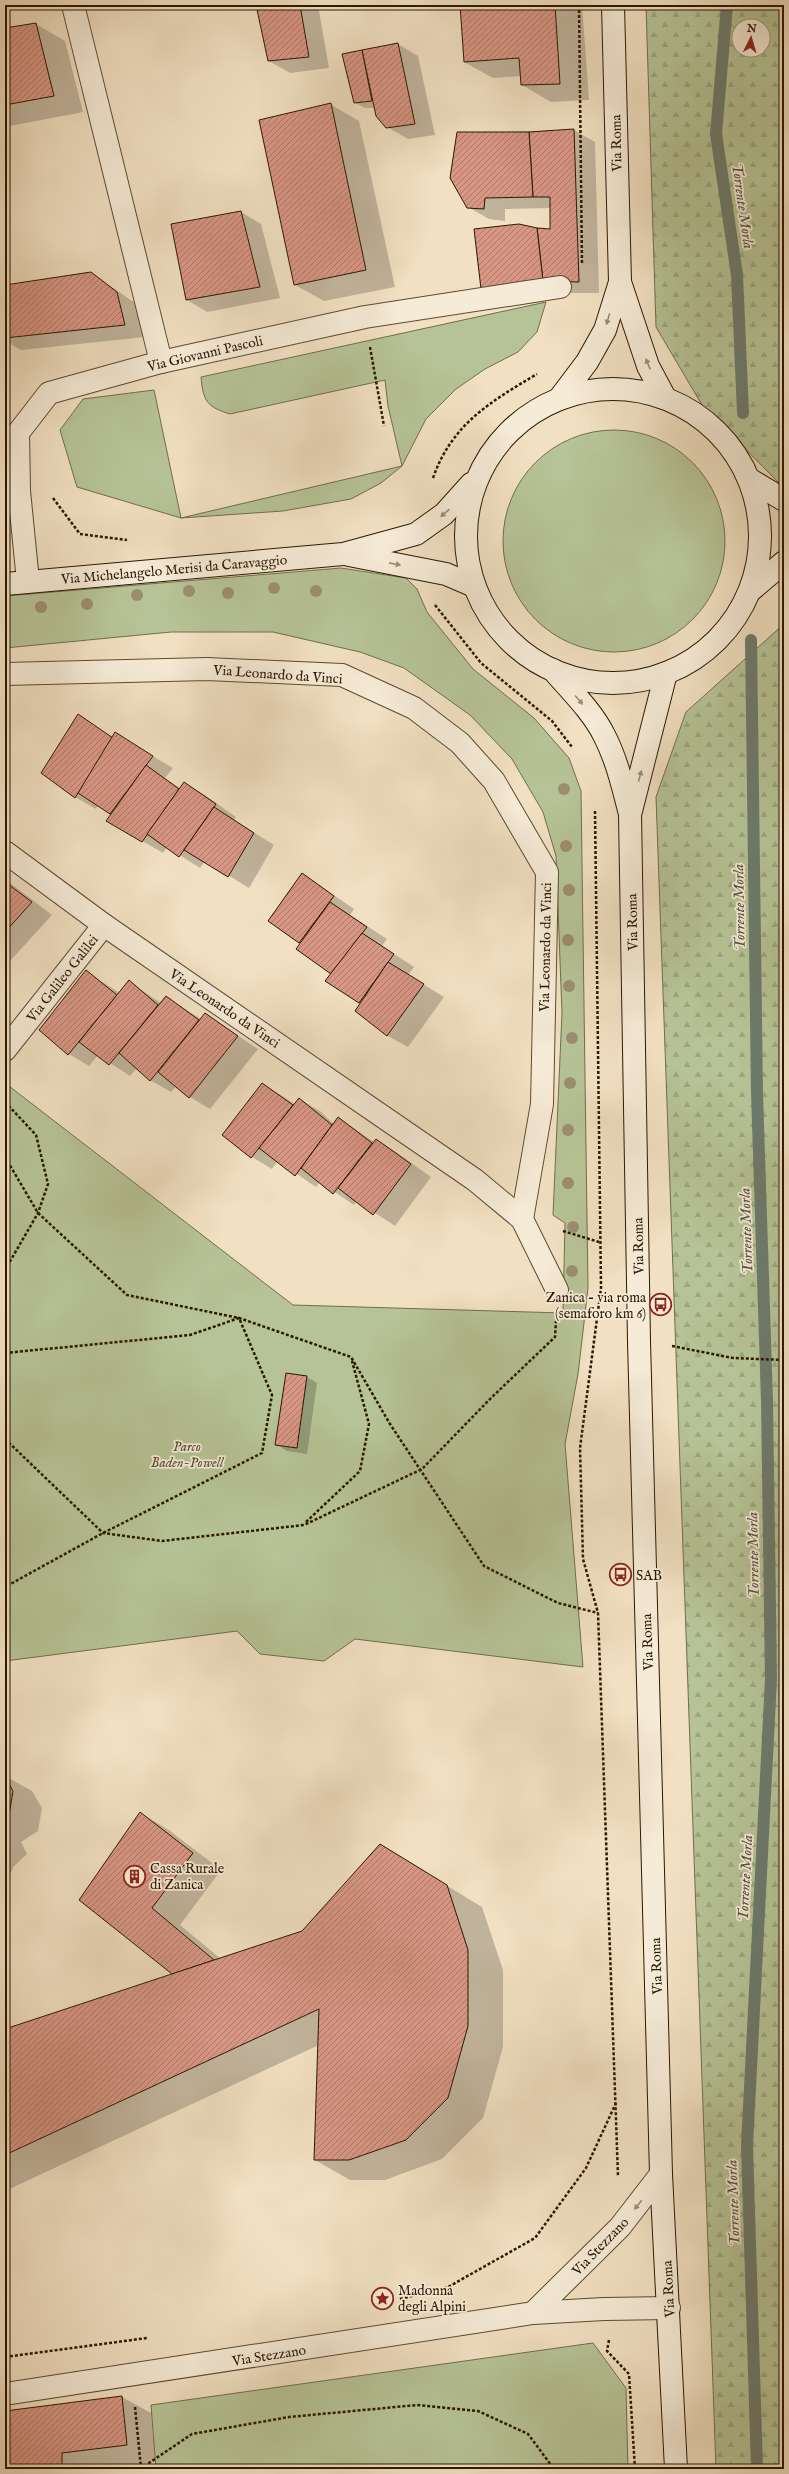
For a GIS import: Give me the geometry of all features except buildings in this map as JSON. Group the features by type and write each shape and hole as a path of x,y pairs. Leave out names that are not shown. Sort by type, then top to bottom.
{"street":[{"path":"72,5 161,362"},
{"name":"Via Roma","path":"613,5 620,282 648,366 665,398"},
{"name":"Via Roma","path":"559,398 587,362 605,330 620,282"},
{"name":"Via Giovanni Pascoli","path":"28,582 19,491 18,433 49,393 161,362 365,317 560,287"},
{"name":"Via Roma","path":"630,389 665,398 700,417 723,439 729,445 749,479 759,516 760,554 750,591 730,626 706,649 666,673 629,682 598,682 553,670 520,650 493,622 474,586 466,549 468,510 479,473 499,442 527,416 559,398 594,390 630,389"},
{"name":"Via Michelangelo Merisi da Caravaggio","path":"5,584 343,554 416,534 444,514 479,473"},
{"path":"749,479 784,500"},
{"name":"Via Michelangelo Merisi da Caravaggio","path":"343,554 446,574 474,586"},
{"path":"750,591 784,562"},
{"name":"Via Leonardo da Vinci","path":"5,674 207,669 342,675 414,708 460,743 494,781 547,872 542,1104 522,1219"},
{"name":"Via Roma","path":"553,670 593,717 604,735 620,773 630,814 639,1333 662,2174 676,2469"},
{"name":"Via Roma","path":"630,814 666,673"},
{"name":"Via Leonardo da Vinci","path":"5,852 104,925 475,1180 522,1219 557,1290"},
{"name":"Via Galileo Galilei","path":"5,1050 104,925"},
{"name":"Via Stezzano","path":"533,2313 620,2227 662,2174"},
{"name":"Via Stezzano","path":"5,2394 132,2376 533,2313 616,2308 669,2308"}],"path":[{"path":"579,5 582,270"},
{"path":"365,317 384,426"},
{"path":"431,482 441,456 459,430 489,403 542,370"},
{"path":"19,491 45,488 80,534 132,540"},
{"path":"422,569 436,608 481,663 552,720 576,753"},
{"path":"594,809 601,1288 580,1448 583,1559 598,1613 620,2227"},
{"path":"5,1102 36,1135 48,1184 38,1213 5,1270"},
{"path":"5,1157 38,1213 127,1295 239,1318 351,1357 390,1424 422,1469 484,1566 558,1603 598,1613"},
{"path":"5,1440 103,1533 162,1541 304,1525 422,1469 491,1398 555,1337 557,1290"},
{"path":"5,1353 190,1335 239,1318"},
{"path":"5,1587 103,1533 262,1453 272,1395 239,1318"},
{"path":"668,1346 733,1358 784,1360"},
{"path":"304,1525 360,1471 369,1424 351,1357"},
{"path":"397,2300 448,2287 536,2238 586,2168 616,2103"},
{"path":"616,2308 607,2351 629,2374 635,2469"},
{"path":"5,2357 154,2337"},
{"path":"132,2376 141,2469 192,2434 290,2417 417,2405 478,2411 493,2417 528,2434 554,2469"}],"green space":[{"path":"646,5 784,5 784,488 702,405 656,327"},
{"path":"546,302 537,332 518,352 485,369 456,389 426,419 402,466 388,406 385,380 230,414 211,406 203,392 201,377"},
{"path":"154,390 181,518 77,487 60,430 83,399"},
{"path":"614,430 636,432 666,443 684,455 700,471 712,489 720,509 723,519 725,541 723,563 712,593 700,611 684,627 666,639 646,647 636,650 614,652 592,650 562,639 544,627 528,611 516,593 508,573 505,563 503,541 505,519 516,489 528,471 544,455 562,443 582,435 592,432"},
{"path":"402,466 381,483 351,499 283,511 181,518"},
{"name":"Parco Baden-Powell","path":"341,568 406,578 417,589 427,612 473,669 534,718 569,758 581,791 588,1288 578,1374 565,1444 583,1667 355,1639 324,1661 260,1654 237,1631 5,1661 5,1083 293,1305 563,1313 565,1223 553,1215 562,1013 556,856 543,812 512,759 470,715 404,668 360,652 273,632 171,632 5,648 5,596"},
{"path":"784,624 784,2469 716,2469 656,797 686,712"},
{"path":"593,2343 626,2388 628,2469 156,2469 151,2405"}],"waterway":[{"name":"Torrente Morla","path":"727,5 716,134 737,275 743,413"},
{"name":"Torrente Morla","path":"751,640 757,1093 767,1401 771,1679 747,2146 757,2469"}],"place":[{"name":"Zanica - via roma (semaforo km 6)","path":"661,1305"},
{"name":"SAB","path":"621,1575"},
{"name":"Cassa Rurale di Zanica","path":"135,1876"},
{"name":"Madonna degli Alpini","path":"382,2298"}]}
